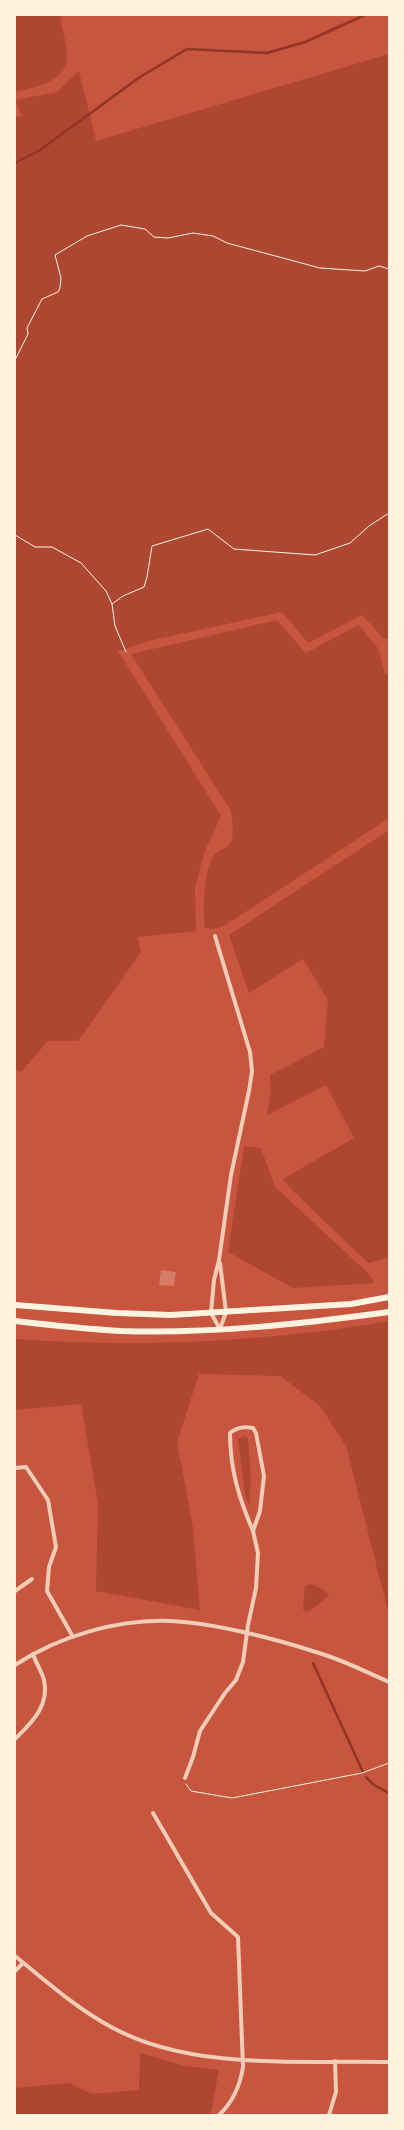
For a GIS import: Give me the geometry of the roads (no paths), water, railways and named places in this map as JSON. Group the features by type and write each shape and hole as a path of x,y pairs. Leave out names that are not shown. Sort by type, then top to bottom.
{"main road":[{"path":"15,1304 116,1313 171,1315 351,1304 389,1297"},
{"path":"15,1321 122,1331 220,1329 287,1325 389,1312"}],"street":[{"path":"215,936 248,1045 252,1071 214,1280 211,1313 220,1329"},
{"path":"219,1260 226,1312 220,1329"},
{"path":"185,1778 194,1757 200,1732 240,1672 258,1569 258,1553 253,1531 236,1487 230,1449 230,1433 236,1428 253,1428 256,1433 264,1476 260,1511 253,1531"},
{"path":"15,1468 26,1468 48,1500 56,1546 49,1567 47,1591 73,1637"},
{"path":"15,1591 32,1578"},
{"path":"15,1665 33,1654 73,1637 124,1624 148,1621 194,1624 246,1634 319,1653 389,1682"},
{"path":"15,1739 36,1720 42,1705 44,1680 33,1654"},
{"path":"153,1813 211,1913 238,1937 243,2060 238,2087 232,2100 219,2115"},
{"path":"15,1956 47,1983 114,2028 140,2040 186,2054 243,2060 389,2062"},
{"path":"15,1971 23,1963"},
{"path":"329,2115 335,2098 335,2061"}],"waterway":[{"path":"15,163 40,150 140,77 187,49 267,53 305,42 365,15"},
{"path":"313,1663 363,1772"},
{"path":"366,1777 374,1785 389,1793"}]}
